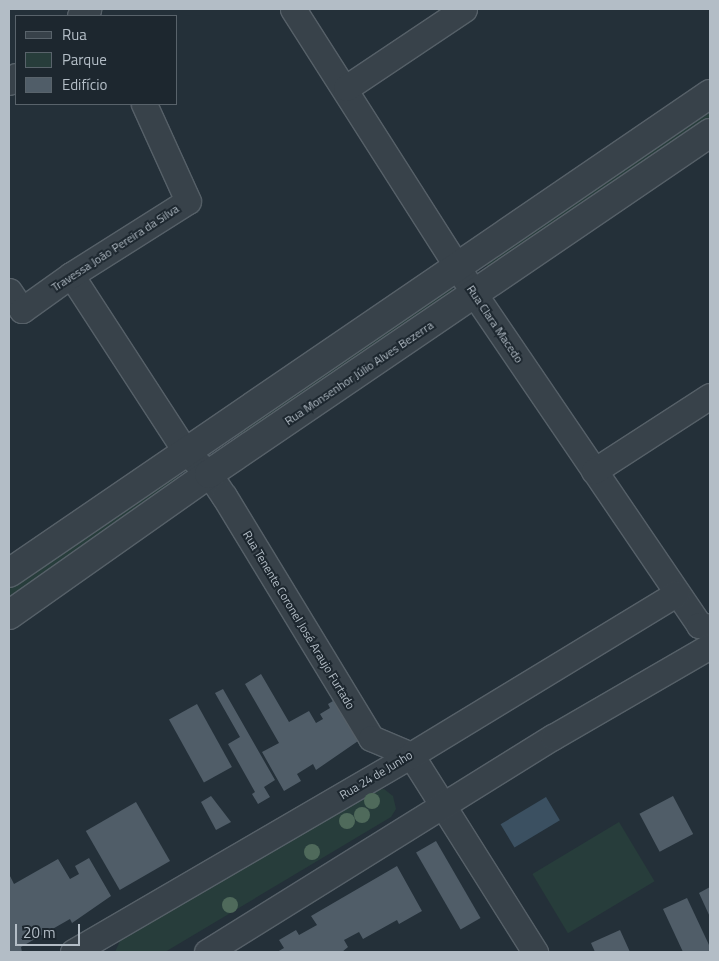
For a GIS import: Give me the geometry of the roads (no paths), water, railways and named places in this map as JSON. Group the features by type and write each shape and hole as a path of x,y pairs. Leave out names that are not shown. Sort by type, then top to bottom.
{"street":[{"name":"Rua Clara Macedo","path":"293,9 346,88 456,268 700,626 710,627"},
{"path":"346,88 464,9"},
{"path":"9,573 710,94"},
{"name":"Travessa João Pereira da Silva","path":"9,291 22,310 71,275 188,201 144,105"},
{"name":"Rua Monsenhor Júlio Alves Bezerra","path":"9,615 209,474 475,295 710,133"},
{"name":"Rua Tenente Coronel José Araujo Furtado","path":"71,275 186,452 209,474 371,738 411,755"},
{"path":"594,471 710,396"},
{"name":"Rua 24 de Junho","path":"89,948 677,593"},
{"path":"207,952 553,737 710,646"},
{"path":"411,755 535,952"}],"water":[{"path":"546,797 560,820 514,847 501,824"}]}
